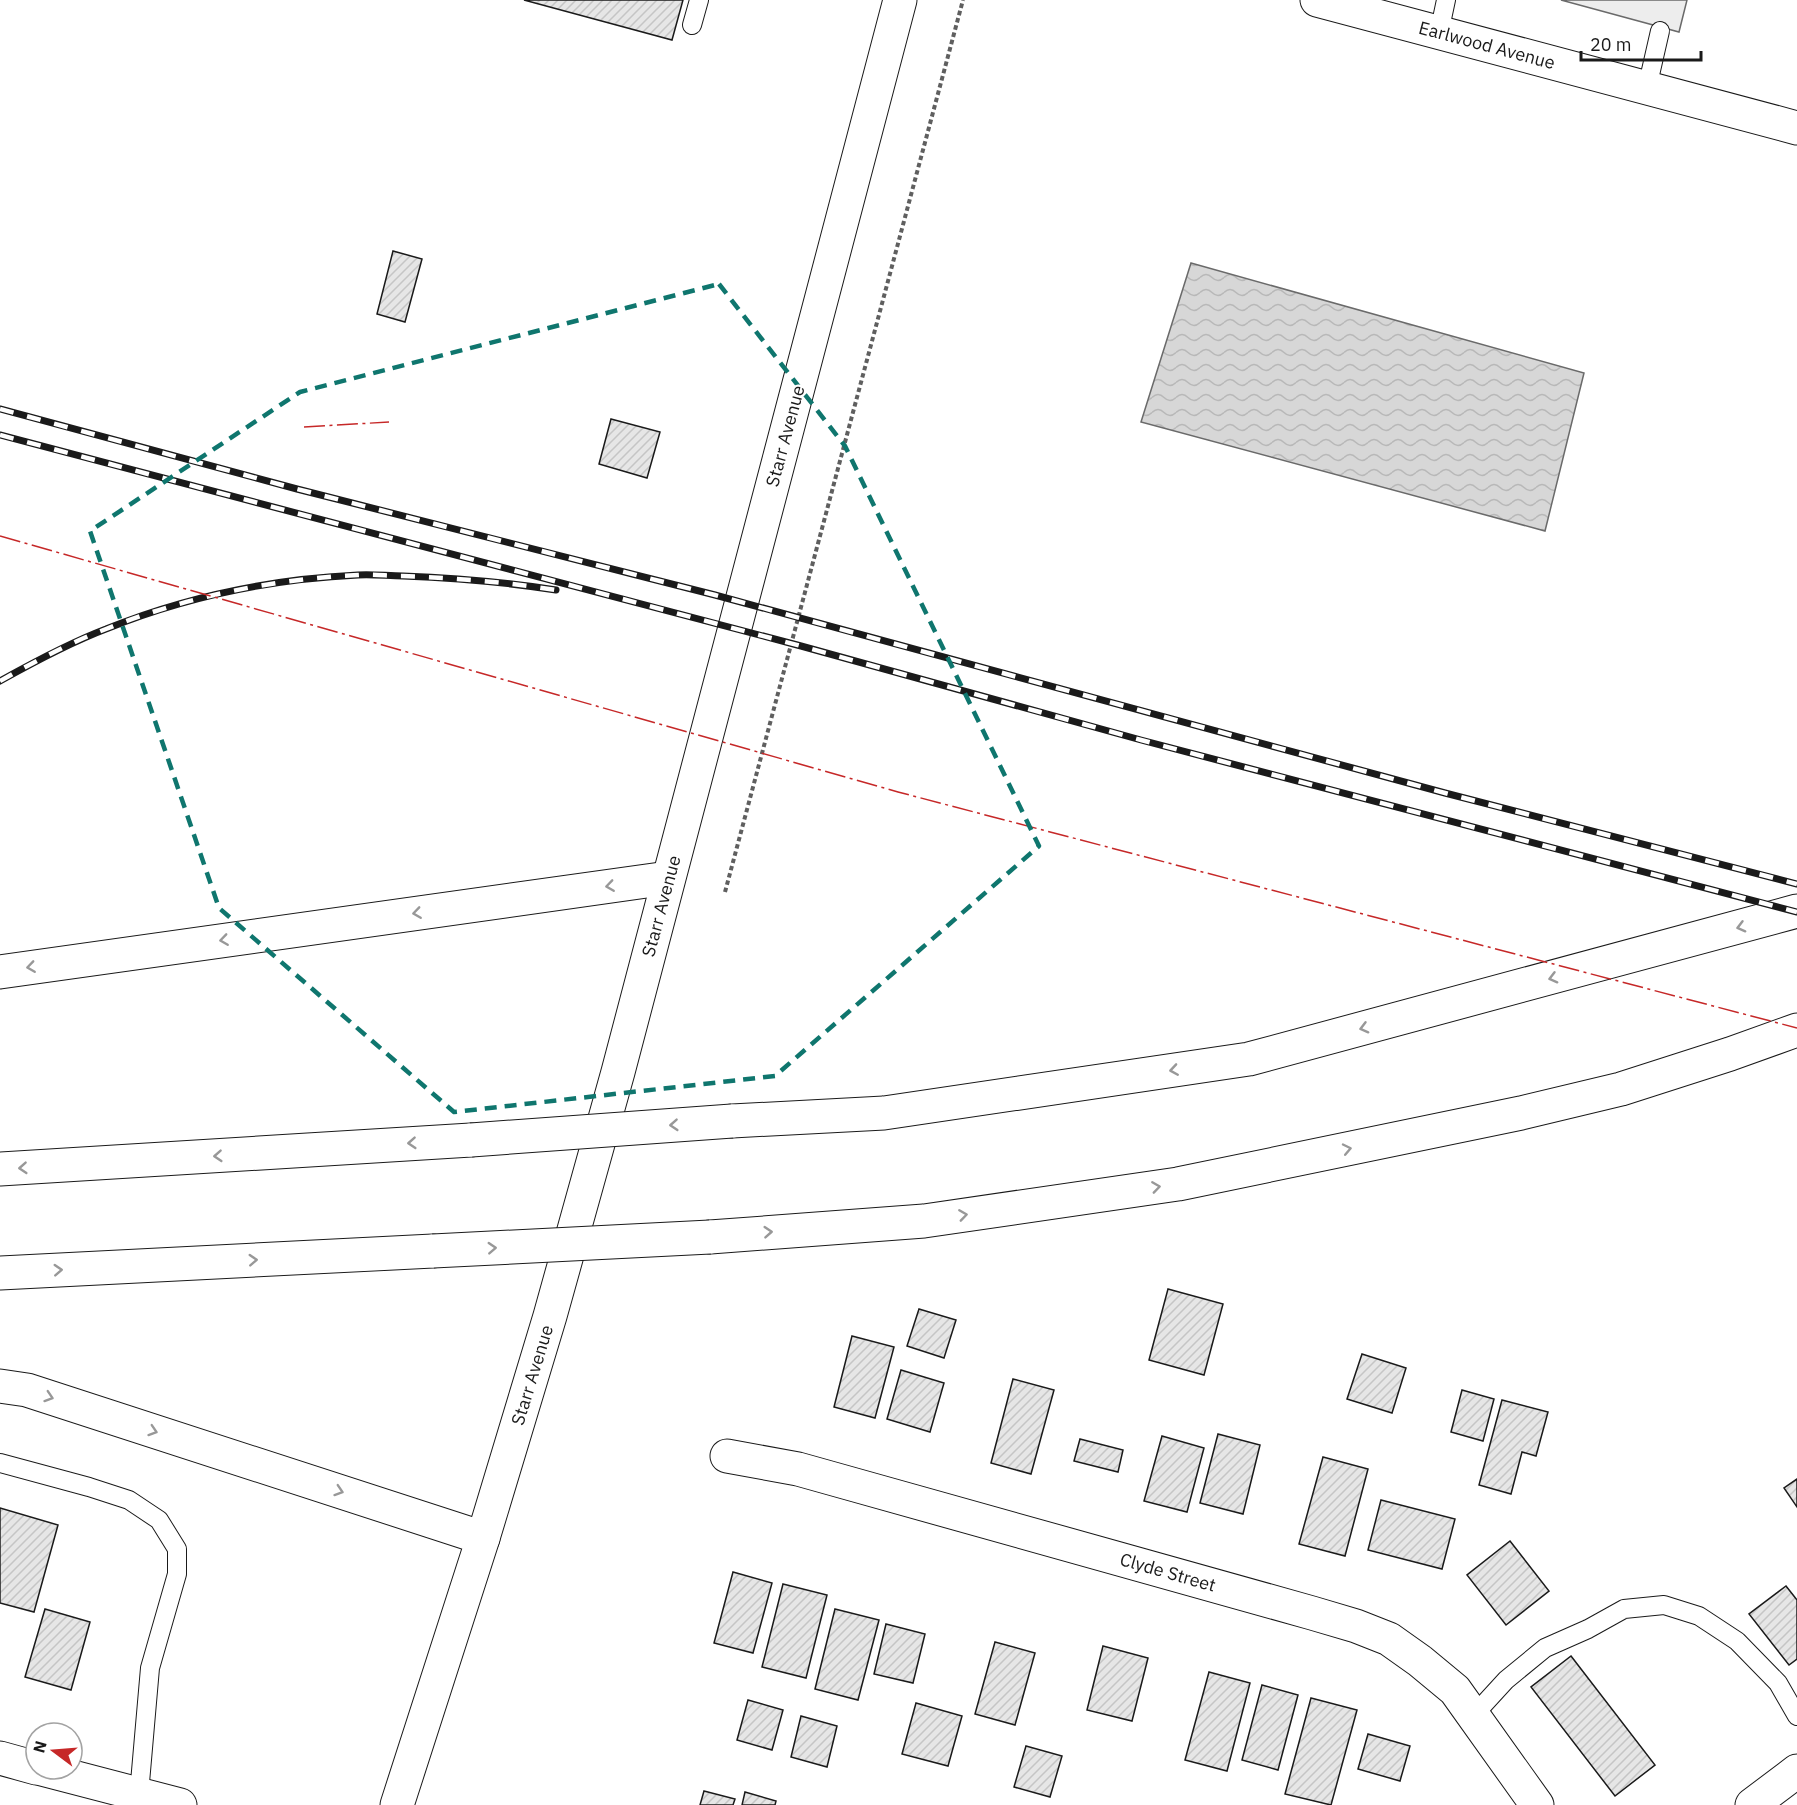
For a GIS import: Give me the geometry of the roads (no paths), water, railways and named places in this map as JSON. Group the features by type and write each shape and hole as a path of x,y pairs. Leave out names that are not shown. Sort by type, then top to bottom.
{"main road":[{"name":"Starr Avenue","path":"397,1805 483,1538 553,1305 618,1072 900,0"},
{"name":"Earlwood Avenue","path":"1317,0 1797,128"},
{"path":"0,972 668,878"},
{"path":"0,1169 471,1140 732,1120 884,1113 1249,1059 1797,911"},
{"path":"0,1273 710,1237 924,1221 1178,1184 1521,1113 1621,1089 1797,1030"},
{"path":"0,1386 37,1393 483,1538"},
{"name":"Clyde Street","path":"727,1456 798,1469 1356,1626 1389,1639 1455,1690 1537,1805"},
{"path":"0,1758 24,1765"},
{"path":"1752,1805 1797,1771"},
{"path":"78,1781 136,1800 180,1805"}],"lane":[{"path":"692,25 699,0"},
{"path":"1439,33 1446,0"},
{"path":"1647,88 1660,31"},
{"path":"0,1463 129,1500 159,1520 177,1549 177,1574 150,1668 136,1800"},
{"path":"1473,1716 1506,1680 1545,1648 1624,1609 1664,1605 1699,1616 1737,1641 1778,1683 1797,1716"}],"water":[{"path":"1191,263 1584,373 1545,531 1141,422"}],"railway":[{"path":"0,409 297,489 715,595 1445,793 1797,884"},
{"path":"0,435 801,646 1141,740 1797,912"},
{"path":"0,681 92,634 198,599 262,585 326,577 369,575 480,581 556,590"}]}
